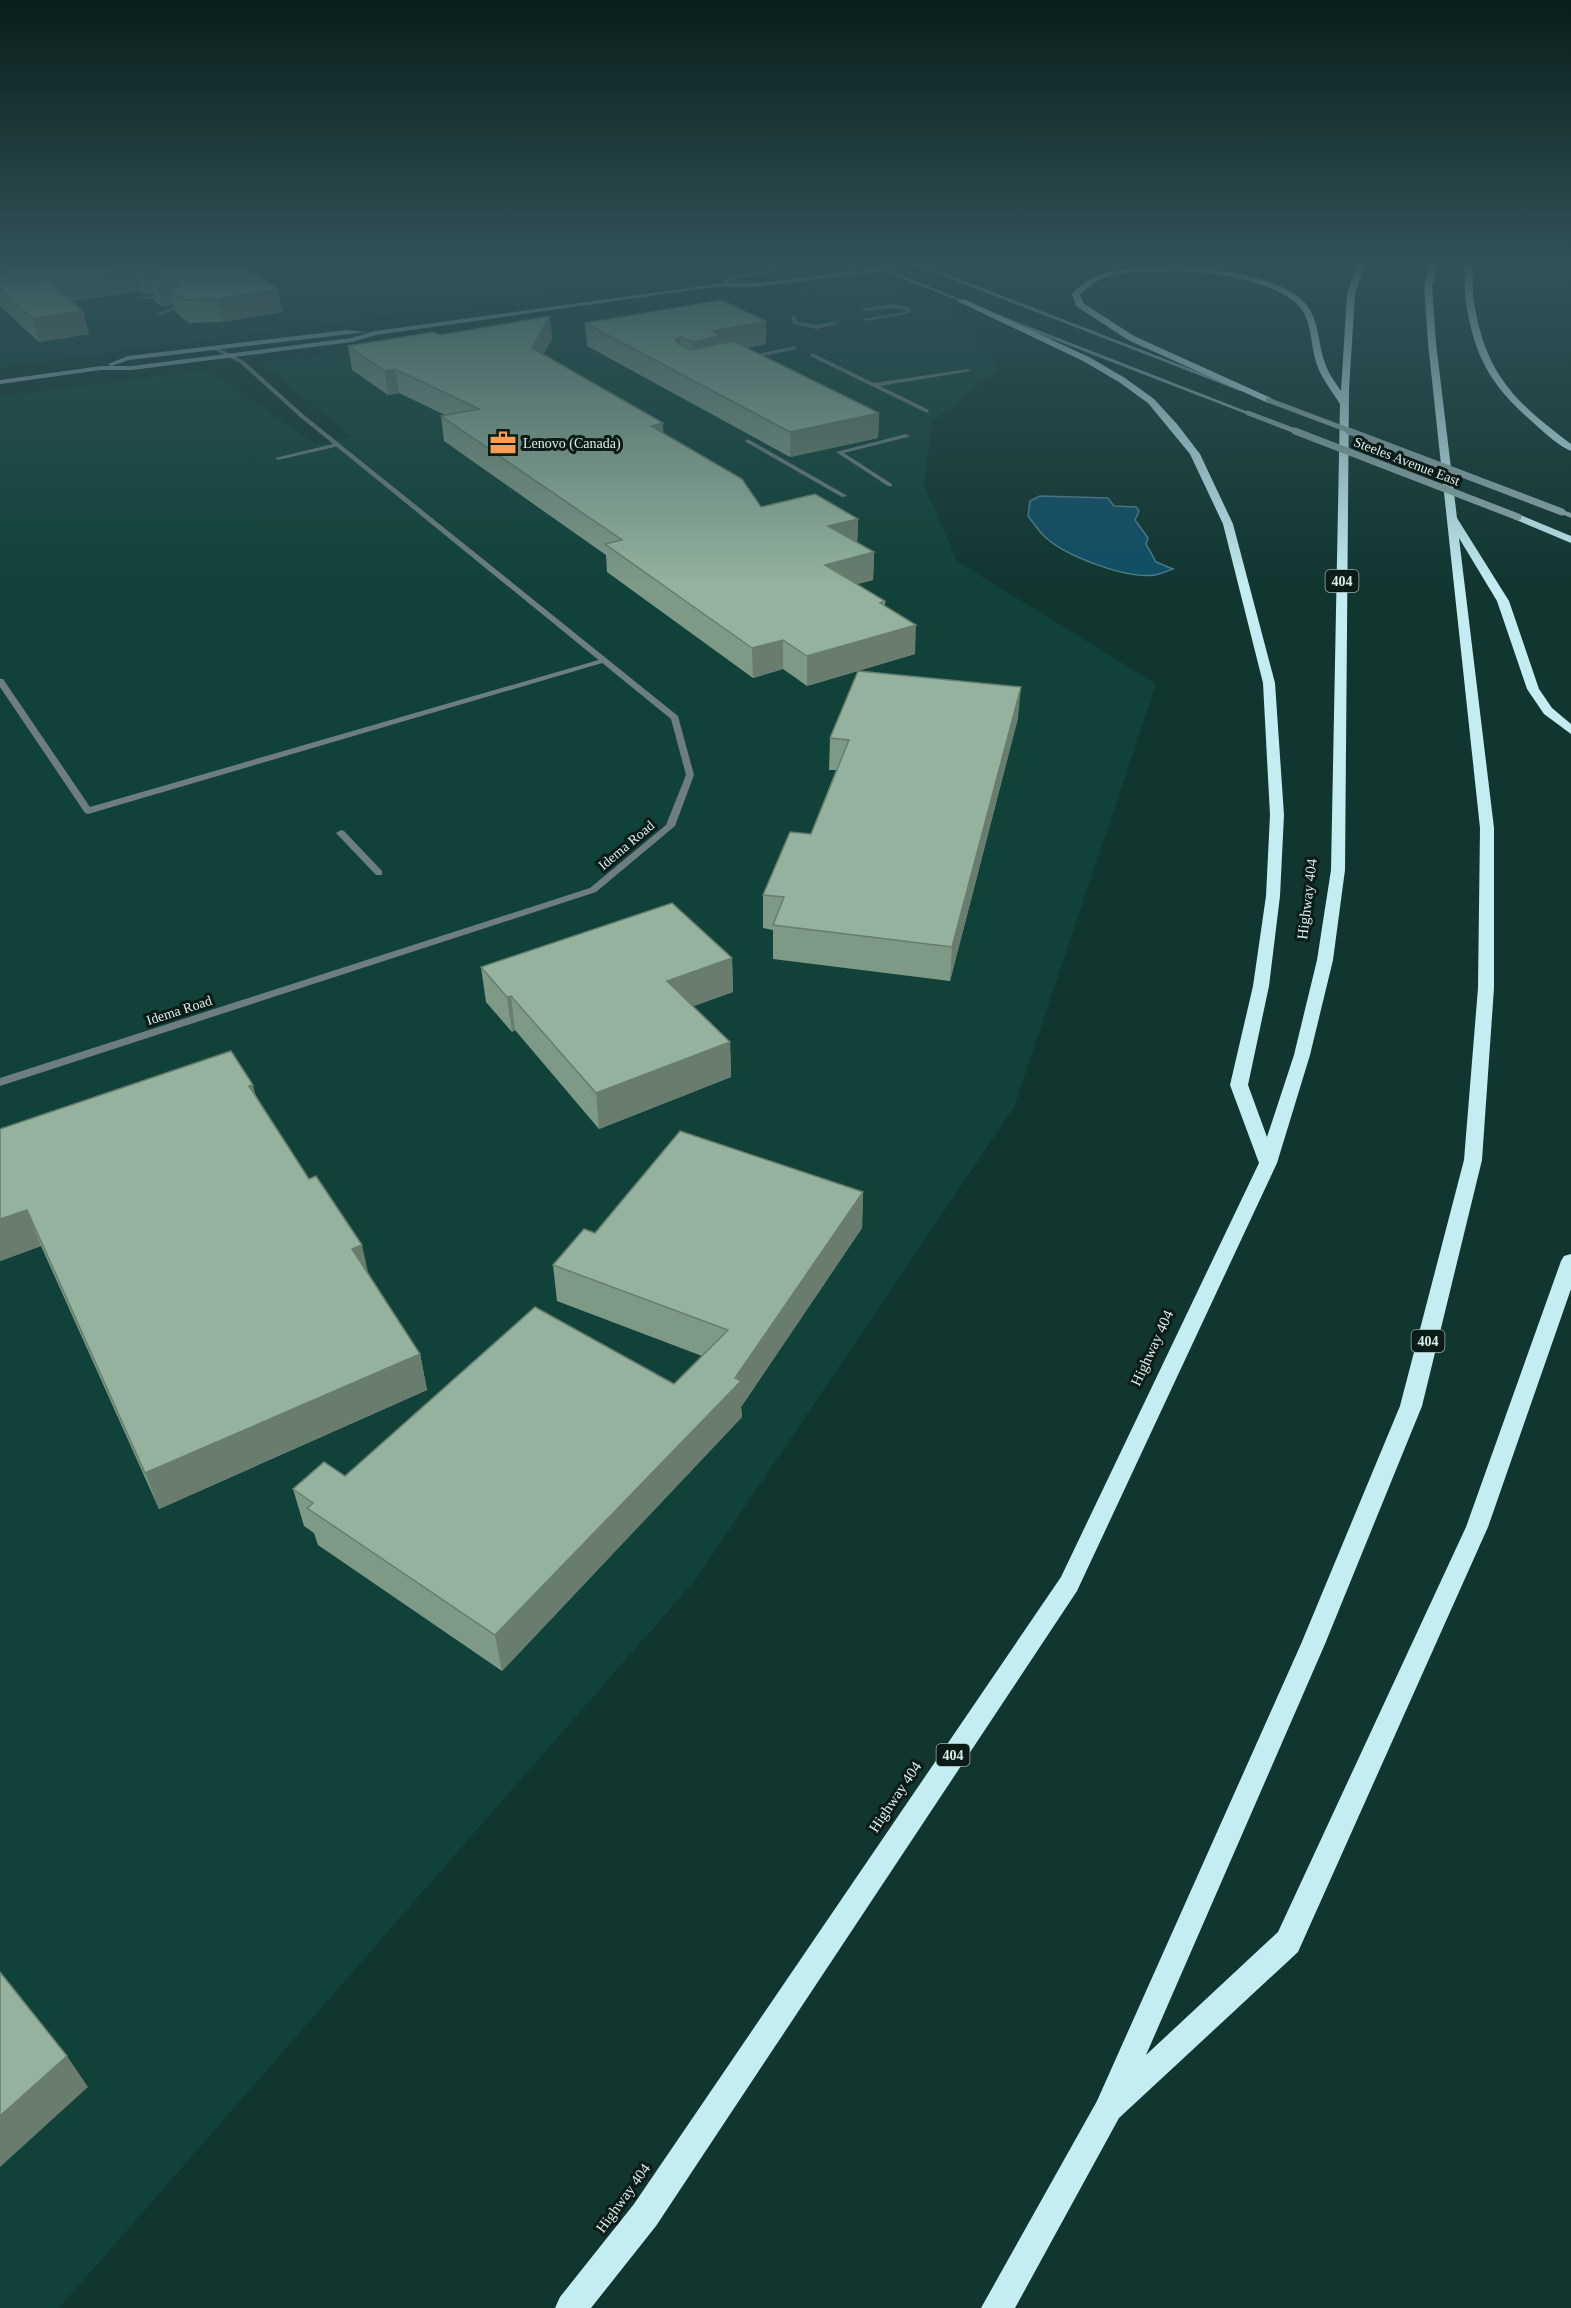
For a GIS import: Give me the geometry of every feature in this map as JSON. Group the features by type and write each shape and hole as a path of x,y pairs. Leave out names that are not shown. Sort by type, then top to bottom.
{"highway":[{"path":"1106,371 1151,401 1195,454 1228,524 1269,683 1277,815 1273,896 1261,986 1239,1085 1268,1163"},
{"path":"1202,371 1268,400"},
{"path":"1324,371 1344,403"},
{"name":"Highway 404","path":"571,2308 645,2215 1069,1584 1268,1163 1305,1045 1324,960 1338,870 1346,371"},
{"name":"404","path":"997,2308 1107,2111 1313,1644 1411,1406 1473,1161 1486,988 1488,828 1435,371"},
{"path":"1491,371 1532,417 1571,448"},
{"path":"1450,514 1503,601 1533,688 1548,711 1571,730"},
{"path":"1518,517 1571,539"},
{"path":"1107,2111 1288,1942 1477,1527 1571,1261"}],"main road":[{"path":"0,382 81,371"},
{"name":"Steeles Avenue East","path":"1139,371 1518,517"},
{"name":"Steeles Avenue East","path":"1192,371 1571,516"}],"street":[{"name":"Idema Road","path":"0,1082 593,890 670,826 690,775 675,718 337,445 252,371"},
{"path":"843,371 927,411"},
{"path":"874,386 968,371"},
{"path":"890,485 839,452 906,435"},
{"path":"748,441 844,496"},
{"path":"278,458 337,445"},
{"path":"0,681 88,811 605,662"},
{"path":"341,833 379,873"}],"shaded area":[{"path":"208,371 316,444 352,437 270,371 997,371 932,422 924,485 957,561 1156,684 1014,1107 696,1579 59,2308 0,2308 0,397"}],"water":[{"path":"1040,496 1108,498 1114,506 1136,507 1139,511 1135,520 1148,538 1146,544 1156,562 1173,569 1155,575 1128,573 1112,570 1065,551 1043,535 1028,516 1030,501"}],"building":[{"path":"399,371 572,371 663,423 651,426 742,479 761,507 815,494 858,519 828,526 874,552 825,565 885,601 880,603 916,625 807,656 783,640 752,648 605,544 622,540 441,416 479,409"},
{"path":"675,371 793,371 879,413 790,432"},
{"path":"858,671 1021,687 952,947 773,925 784,897 763,895 790,832 811,834 849,740 830,738"},
{"path":"672,903 732,958 667,981 730,1042 596,1093 511,996 507,997 481,967"},
{"path":"231,1051 253,1085 249,1086 309,1179 316,1176 362,1245 352,1249 420,1354 145,1473 27,1210 0,1219 0,1129"},
{"path":"680,1131 863,1192 735,1378 741,1381 495,1635 307,1508 313,1503 293,1489 324,1462 345,1476 535,1307 674,1384 728,1330 553,1265 584,1229 595,1233"},
{"path":"0,1972 67,2056 0,2116"}],"place":[{"name":"Lenovo (Canada)","path":"503,443"}]}
